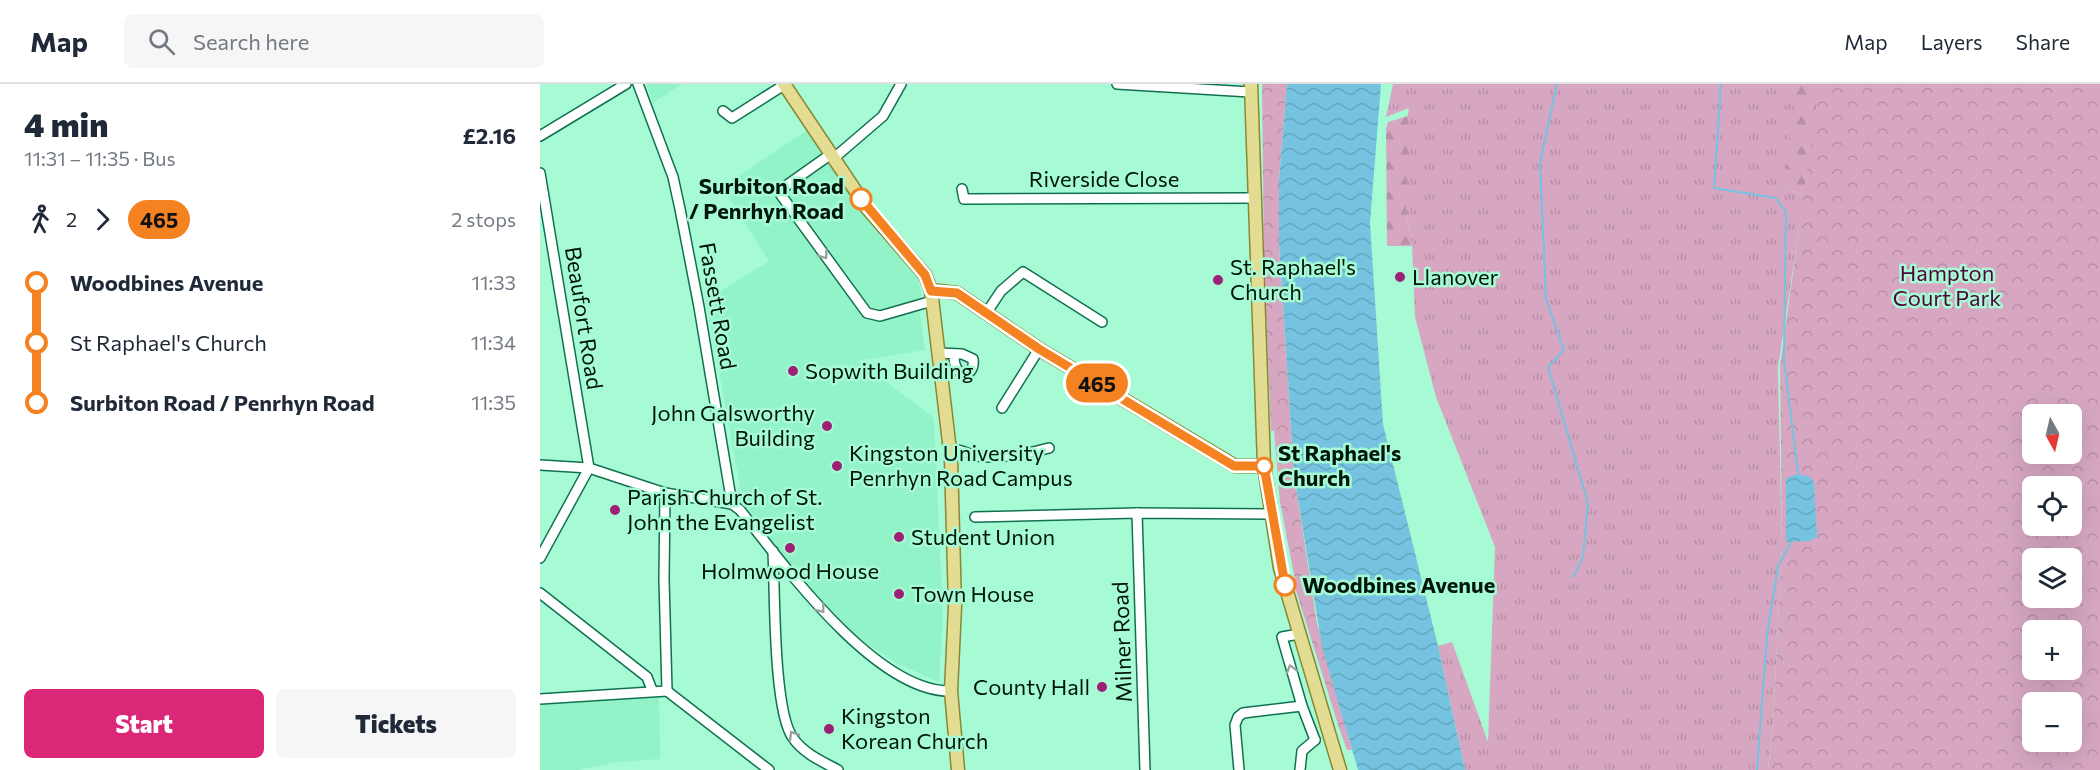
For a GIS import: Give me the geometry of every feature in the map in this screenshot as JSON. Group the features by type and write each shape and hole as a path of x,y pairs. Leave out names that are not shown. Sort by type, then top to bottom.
{"main road":[{"path":"784,85 867,208 925,275 931,296 950,449 955,606 951,691 958,770"},
{"path":"1251,88 1264,466 1270,514 1280,568 1340,770"},
{"path":"931,296 957,293 1039,349 1234,466 1264,466"}],"street":[{"path":"540,136 612,87 626,84"},
{"name":"Fassett Road","path":"638,84 673,177 701,315 732,504"},
{"path":"901,84 883,116 832,156 783,188 781,195 867,314 880,316 931,296"},
{"path":"1117,84 1251,88"},
{"path":"723,111 732,118 784,85"},
{"name":"Beaufort Road","path":"540,173 589,468"},
{"name":"Riverside Close","path":"962,189 964,199 1253,198"},
{"path":"987,312 1001,291 1023,272 1102,322"},
{"path":"1002,408 1039,349"},
{"path":"937,353 954,354"},
{"path":"950,449 961,449 978,456 1031,453 1049,448"},
{"path":"540,465 589,468 665,493 732,504 740,510 826,616 867,653 924,687 951,691"},
{"path":"540,558 589,468"},
{"path":"665,493 663,579 667,691"},
{"path":"975,517 1137,513 1270,514"},
{"name":"Milner Road","path":"1137,513 1145,770"},
{"path":"773,551 777,665 788,728 793,738 808,752 838,770"},
{"path":"540,593 647,677 652,690"},
{"path":"1299,634 1282,637 1302,706 1315,740"},
{"path":"540,699 652,690 667,691 769,770"},
{"path":"1239,770 1236,725 1238,717 1243,713 1302,706"},
{"path":"1300,770 1302,751 1315,740 1330,739"}],"shaded area":[{"path":"646,84 682,84 653,103"},
{"name":"Kingston University Penrhyn Road Campus","path":"806,131 861,211 917,275 922,295 918,300 925,350 858,361 934,418 943,615 939,682 898,664 846,630 787,561 747,507 740,487 706,300 769,261 722,187"},
{"path":"659,697 660,759 618,762 578,770 540,770 540,705"}],"green space":[{"path":"1262,84 1287,84 1279,180 1279,245 1294,474 1317,624 1352,750 1347,750 1340,731 1293,581 1295,580 1280,502 1274,431 1271,431 1264,265"},
{"path":"1393,84 1806,84 1784,188 1804,196 1778,368 1782,544 1773,724 1768,770 1465,770 1438,646 1452,642 1488,742 1495,547 1436,397 1415,317 1412,246 1406,208 1406,124 1409,108 1386,117"},
{"path":"1799,84 1832,84 1820,194 1804,196 1784,188 1791,118"},
{"name":"Hampton Court Park","path":"1819,84 2100,84 2100,770 1768,770 1773,724 1782,544 1780,366"},
{"path":"1408,116 1406,208 1412,246 1387,246 1386,128 1388,122"}],"water":[{"path":"1287,84 1381,84 1370,223 1383,424 1438,646 1465,770 1358,770 1322,647 1294,474 1279,243 1279,180"},
{"path":"1798,474 1810,477 1814,482 1817,537 1809,541 1786,542 1786,478"}],"waterway":[{"path":"1557,84 1540,163 1546,299 1564,350 1548,367 1588,503 1583,557 1573,577"},
{"path":"1721,84 1714,188 1776,198 1786,212 1784,359 1798,474"},
{"path":"1757,770 1767,635 1778,566 1791,542"}],"bus line":[{"name":"465","path":"861,199 925,275 931,291 957,293 1039,349 1234,466 1244,468 1264,466 1270,514 1285,585"}],"place":[{"name":"Surbiton Road / Penrhyn Road","path":"861,199"},
{"name":"Llanover","path":"1400,277"},
{"name":"St. Raphael's Church","path":"1218,280"},
{"name":"Sopwith Building","path":"793,371"},
{"name":"John Galsworthy Building","path":"827,426"},
{"name":"Kingston University Penrhyn Road Campus","path":"837,466"},
{"name":"St Raphael's Church","path":"1264,466"},
{"name":"Parish Church of St. John the Evangelist","path":"615,510"},
{"name":"Student Union","path":"899,537"},
{"name":"Holmwood House","path":"790,548"},
{"name":"Woodbines Avenue","path":"1285,585"},
{"name":"Town House","path":"899,594"},
{"name":"County Hall","path":"1102,687"},
{"name":"Kingston Korean Church","path":"829,729"}]}
